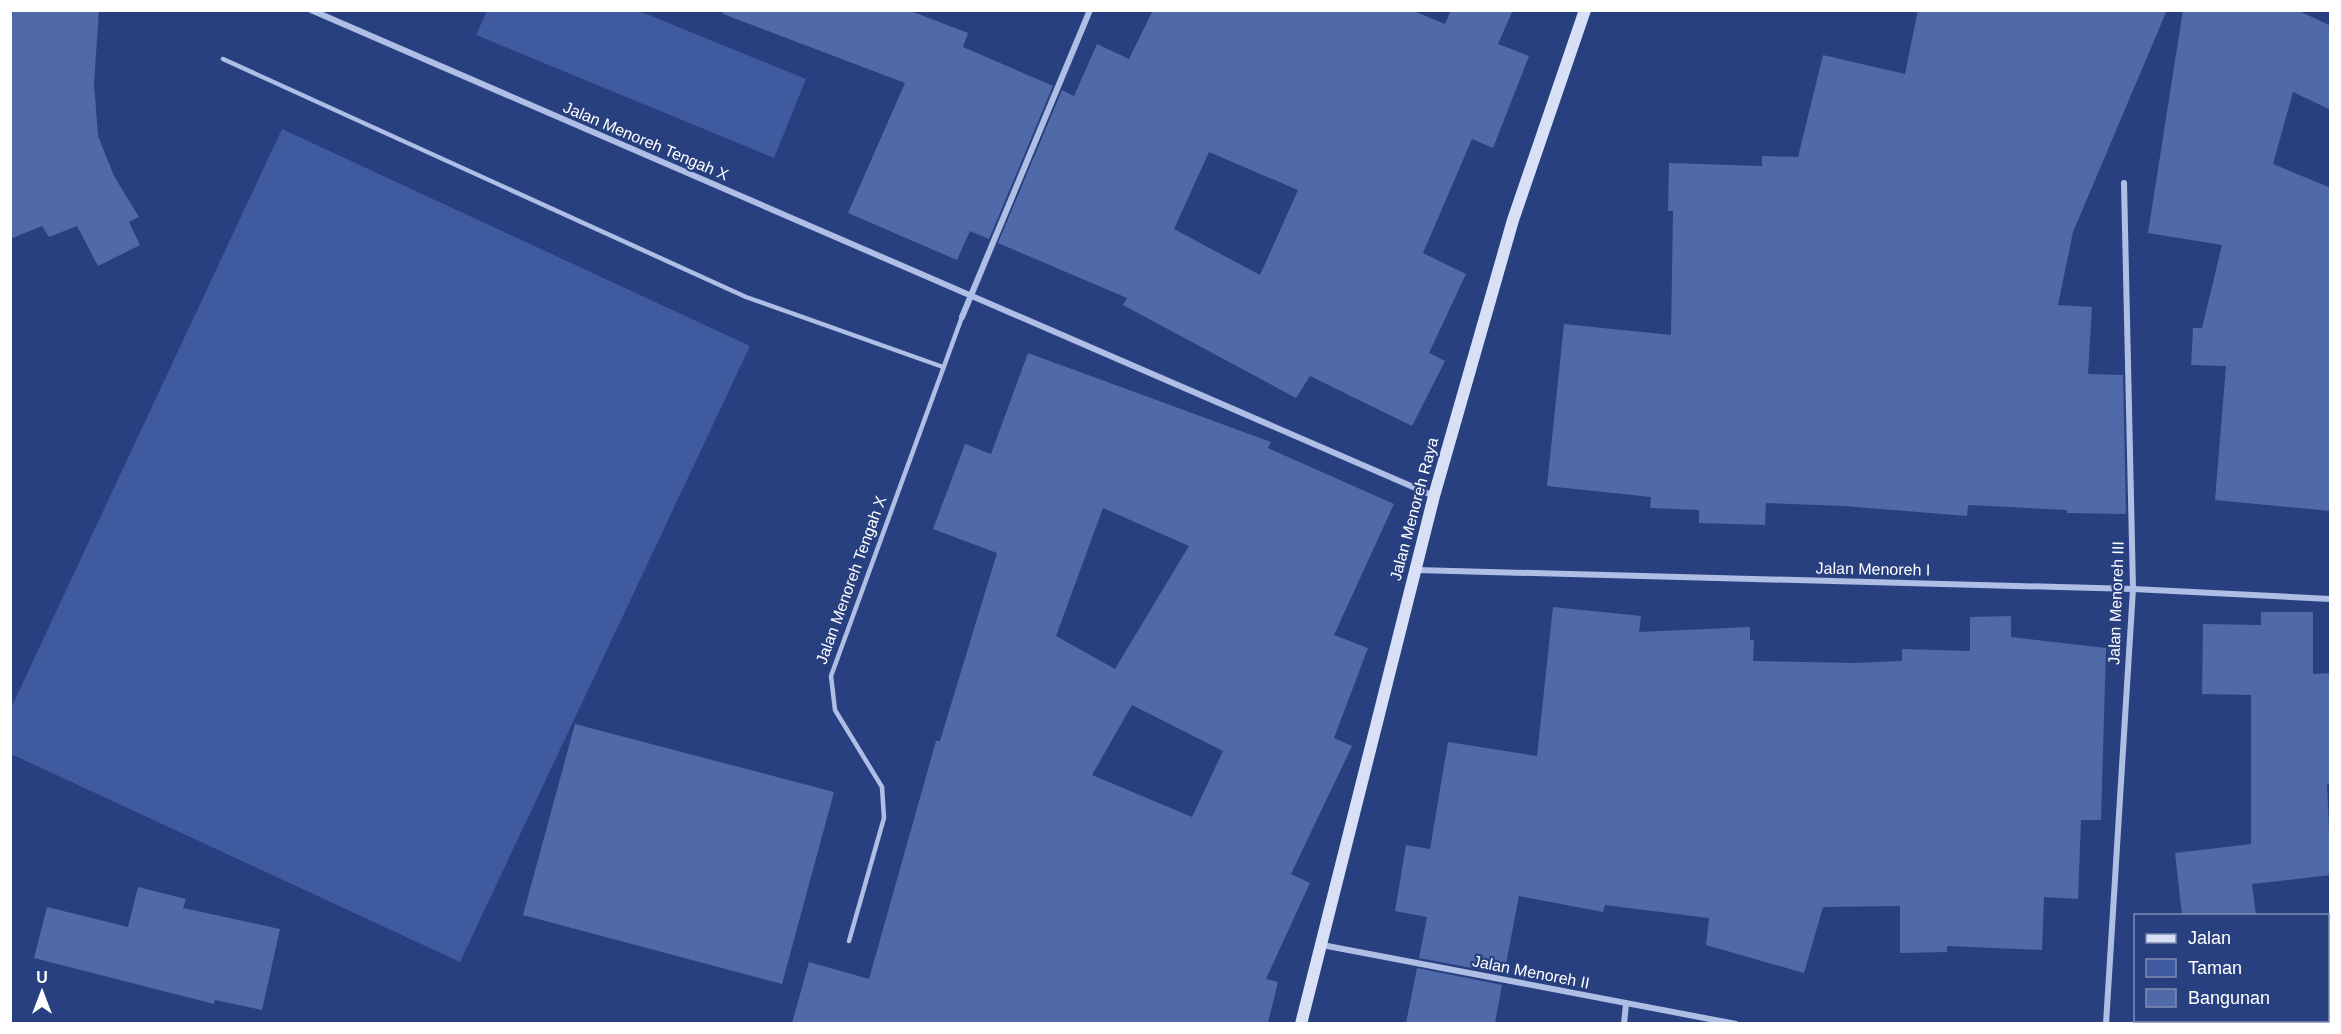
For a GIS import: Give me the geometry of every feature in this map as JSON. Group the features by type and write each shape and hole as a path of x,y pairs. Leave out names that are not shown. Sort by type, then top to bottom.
{"main road":[{"name":"Jalan Menoreh Raya","path":"1301,1023 1434,496 1513,220 1585,10"}],"street":[{"name":"Jalan Menoreh Tengah X","path":"311,10 1434,496"},
{"name":"Jalan Menoreh Tengah X","path":"962,317 1090,10"},
{"name":"Jalan Menoreh III","path":"2106,1023 2133,589 2124,183"},
{"name":"Jalan Menoreh I","path":"1415,570 2133,589 2331,599"},
{"name":"Jalan Menoreh II","path":"1322,945 1736,1023"},
{"path":"1624,1023 1626,1004"}],"lane":[{"path":"223,59 746,297 943,367"},
{"name":"Jalan Menoreh Tengah X","path":"849,941 884,818 882,788 835,710 831,676 962,317"}],"green space":[{"path":"487,11 639,11 806,79 774,158 476,35"},
{"path":"282,129 750,346 460,962 11,754 11,708"}],"building":[{"path":"13,10 99,10 94,83 98,136 114,176 139,217 129,222 140,245 98,266 77,226 49,237 42,226 10,239 10,29"},
{"path":"723,10 908,10 968,33 963,47 1053,86 989,239 970,231 957,260 848,213 905,83 723,14"},
{"path":"1153,10 1411,10 1445,24 1451,10 1513,10 1498,44 1529,56 1493,148 1472,139 1423,253 1466,274 1429,353 1445,361 1412,426 1310,376 1296,398 1123,305 1127,298 998,243 1062,90 1074,96 1097,44 1129,59","holes":["1209,152 1298,190 1260,275 1174,229"]},
{"path":"1918,10 2167,10 2073,232 2058,305 2092,307 2088,374 2123,375 2126,514 2067,513 2067,510 1968,505 1967,516 1844,506 1766,503 1765,525 1699,523 1699,510 1650,508 1651,497 1547,486 1564,324 1671,335 1673,211 1668,211 1669,163 1762,166 1762,156 1798,157 1823,55 1905,74"},
{"path":"2183,10 2297,10 2331,26 2331,110 2293,92 2273,164 2331,188 2331,511 2215,500 2226,366 2191,365 2193,328 2202,328 2222,245 2148,233"},
{"path":"1028,353 1271,442 1268,448 1394,504 1334,635 1368,648 1334,738 1352,746 1291,874 1310,883 1266,979 1278,982 1268,1023 792,1023 809,962 869,979 936,741 940,741 997,553 933,529 965,444 991,454","holes":["1103,508 1189,546 1115,669 1056,636","1132,705 1223,751 1192,817 1092,775"]},
{"path":"1553,607 1641,616 1639,632 1750,627 1750,640 1754,640 1753,661 1854,663 1902,661 1902,649 1970,651 1970,617 2011,616 2011,637 2106,648 2101,820 2081,820 2078,899 2044,897 2042,950 1947,946 1947,952 1900,953 1900,906 1823,907 1804,973 1706,945 1709,918 1605,905 1603,912 1519,896 1504,974 1419,958 1427,917 1395,911 1406,845 1430,849 1448,742 1537,756"},
{"path":"2261,612 2313,612 2313,674 2331,673 2331,784 2327,784 2331,875 2252,884 2256,914 2182,914 2175,853 2251,844 2251,695 2202,694 2203,624 2261,625"},
{"path":"575,724 834,792 782,984 523,915"},
{"path":"138,887 186,899 183,908 280,929 262,1010 215,1000 214,1004 34,958 47,907 128,927"},
{"path":"1417,968 1502,985 1495,1023 1406,1023"}]}
